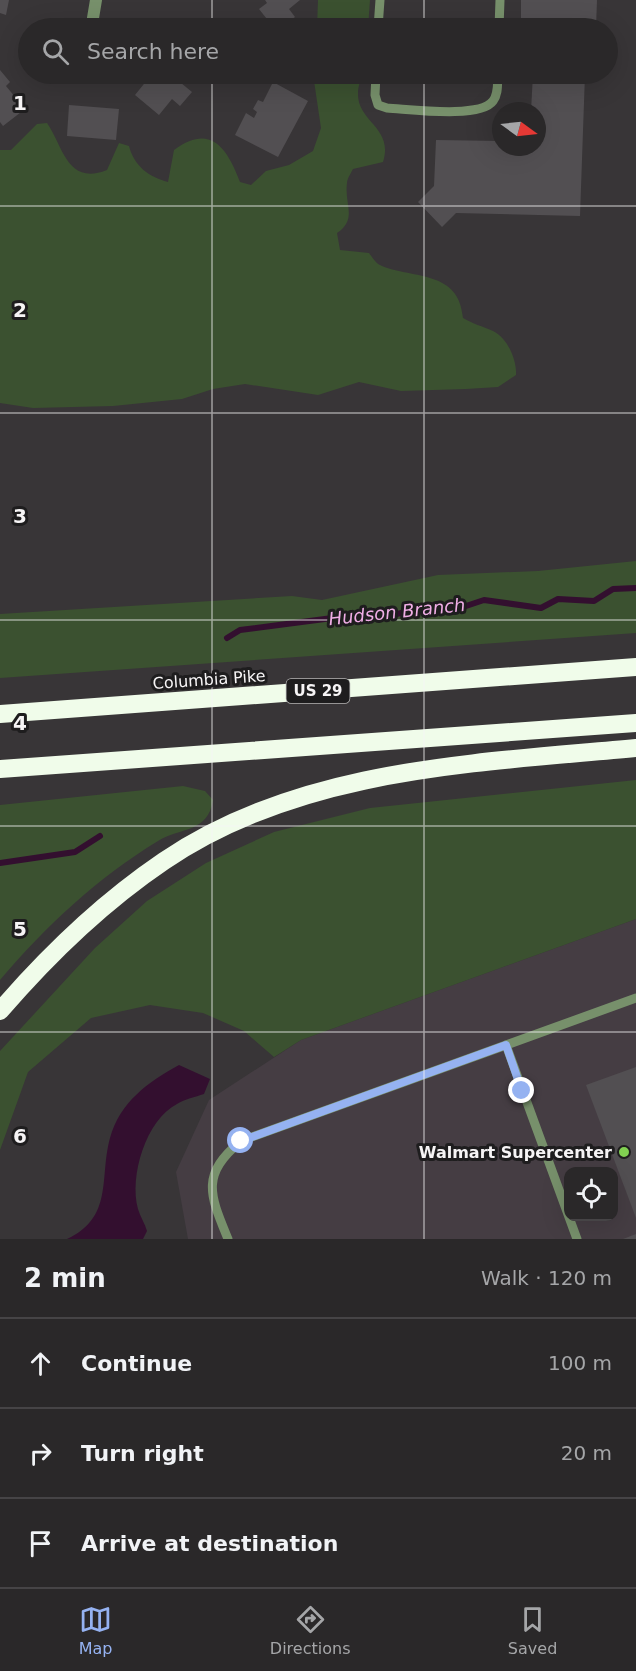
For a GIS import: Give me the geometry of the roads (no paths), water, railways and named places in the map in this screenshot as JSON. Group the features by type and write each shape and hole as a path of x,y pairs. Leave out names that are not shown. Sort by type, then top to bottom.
{"highway":[{"name":"Columbia Pike","path":"0,714 636,667"},
{"path":"0,769 636,723"},
{"path":"0,1011 59,946 112,898 165,860 258,812 308,795 418,772 636,748"}],"street":[{"path":"93,18 96,0"}],"lane":[{"path":"379,18 380,0"},
{"path":"499,18 500,0"},
{"path":"376,84 375,95 378,105 387,108 465,111 486,106 492,102 497,92 497,84"},
{"path":"228,1239 216,1209 212,1189 214,1172 223,1156 241,1141 636,998"},
{"path":"506,1045 577,1239"}],"waterway":[{"name":"Hudson Branch","path":"227,638 240,630 340,617 394,615 427,605 460,608 484,600 541,608 558,599 594,601 613,589 636,588"},
{"name":"Hudson Branch","path":"0,863 75,852 100,836"}],"place":[{"name":"Walmart Supercenter","path":"624,1152"}]}
